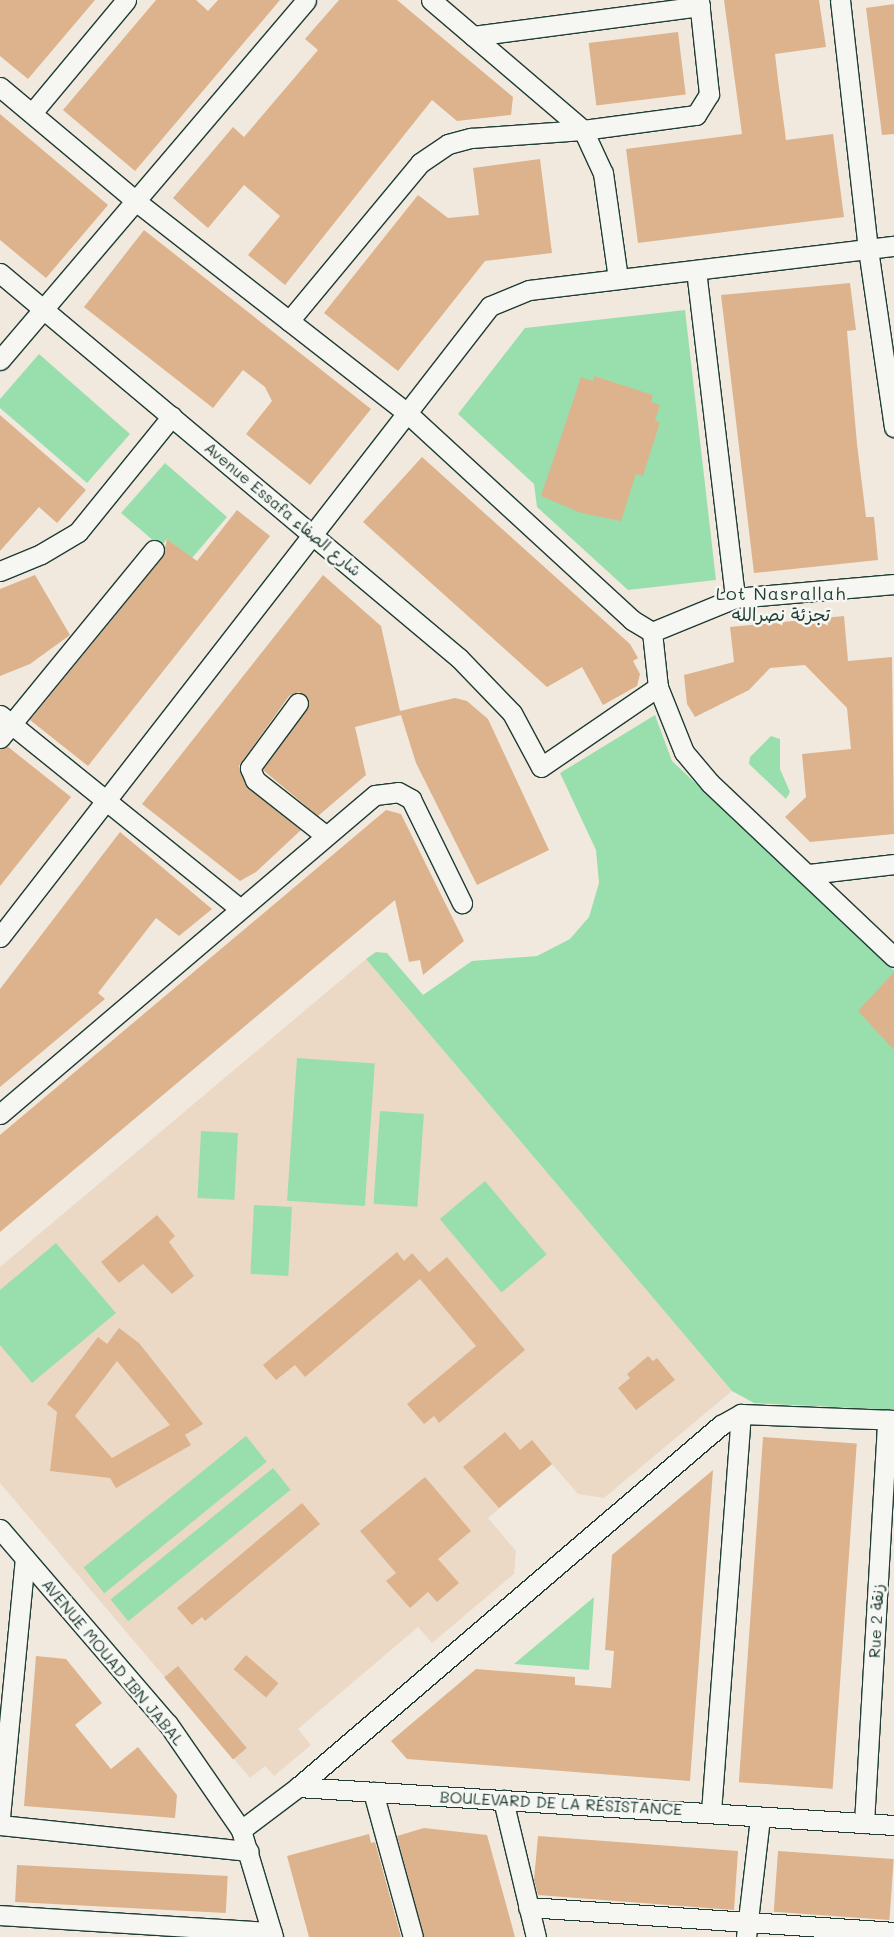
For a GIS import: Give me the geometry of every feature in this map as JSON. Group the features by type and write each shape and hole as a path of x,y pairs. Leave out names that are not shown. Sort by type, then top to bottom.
{"street":[{"path":"32,112 126,0"},
{"path":"0,360 137,202 306,0"},
{"path":"431,0 583,130 603,172 618,279"},
{"path":"840,0 868,250 894,426"},
{"path":"289,322 433,153 470,138 583,130 696,114 709,94 700,3 473,36"},
{"path":"0,87 137,202 406,412 632,620 652,632"},
{"path":"0,937 105,799 315,535 406,412 490,306 507,296 618,279 894,246"},
{"path":"696,270 735,598"},
{"name":"Avenue Essafa شارع الصفاء","path":"0,273 460,658 512,713 541,767 658,687"},
{"path":"0,571 40,554 78,532 172,416"},
{"path":"0,738 6,719 154,550"},
{"path":"652,632 735,598 894,584"},
{"path":"652,632 658,687 684,752 710,783 809,874 894,957"},
{"path":"298,703 250,768 255,780 325,835"},
{"path":"6,719 239,908"},
{"path":"0,1114 239,908 375,795 398,792 411,799 422,814 462,903"},
{"path":"809,874 894,864"},
{"path":"242,1830 298,1787 699,1441 740,1414 891,1420"},
{"path":"711,1812 740,1414"},
{"name":"Rue 2 زنقة","path":"864,1823 891,1420"},
{"name":"AVENUE MOUAD IBN JABAL","path":"2,1534 25,1558 168,1724 242,1830 272,1934"},
{"path":"0,1817 6,1671 25,1558"},
{"name":"BOULEVARD DE LA RÉSISTANCE","path":"298,1787 711,1812 760,1818 894,1825"},
{"path":"373,1792 413,1937"},
{"path":"503,1800 536,1937"},
{"path":"748,1930 760,1818"},
{"path":"0,1825 249,1851"},
{"path":"528,1907 748,1930 894,1932"},
{"path":"0,1916 127,1930 272,1934"}],"shaded area":[{"path":"366,959 732,1391 604,1498 578,1494 552,1464 488,1518 516,1551 514,1574 432,1643 418,1627 298,1729 311,1745 274,1776 265,1766 250,1778 0,1483 0,1267"}],"green space":[{"path":"685,310 716,580 628,590 537,507 534,484 458,414 525,328"},
{"path":"39,354 130,434 87,483 0,408 0,399"},
{"path":"165,463 227,517 192,558 167,539 161,547 121,513"},
{"path":"655,715 672,761 894,970 894,1410 754,1403 732,1391 366,959 376,952 387,953 423,995 472,961 537,956 570,939 589,917 599,883 596,850 560,773"},
{"path":"771,736 780,739 780,769 790,792 786,799 749,764 750,757"},
{"path":"297,1058 375,1063 365,1206 287,1201"},
{"path":"380,1111 424,1114 417,1207 374,1204"},
{"path":"201,1131 238,1133 234,1200 197,1198"},
{"path":"485,1181 547,1255 502,1292 440,1219"},
{"path":"254,1205 292,1207 288,1276 250,1274"},
{"path":"56,1243 116,1313 32,1383 0,1345 0,1290"},
{"path":"246,1436 267,1462 104,1593 84,1568"},
{"path":"273,1468 291,1490 128,1621 111,1600"},
{"path":"594,1597 589,1670 514,1664"}],"building":[{"path":"0,0 95,0 28,79 0,56"},
{"path":"156,0 196,0 208,11 218,0 280,0 135,171 63,110"},
{"path":"339,0 397,0 513,97 511,115 457,121 432,100 285,285 248,255 280,216 244,185 208,228 173,198 233,127 244,137 318,50 305,39"},
{"path":"724,0 819,0 826,47 775,54 786,140 833,134 844,217 638,243 626,149 742,134"},
{"path":"894,4 894,134 882,135 866,8"},
{"path":"678,32 686,95 596,105 589,43"},
{"path":"0,114 108,205 46,278 0,240"},
{"path":"540,159 552,253 485,261 398,371 324,313 418,195 448,218 479,215 473,168"},
{"path":"144,230 371,409 310,485 246,434 272,401 265,387 243,370 213,408 84,307"},
{"path":"850,283 856,330 847,331 857,444 866,517 874,517 878,560 754,573 721,295"},
{"path":"594,376 653,395 651,402 660,405 655,420 660,422 643,476 636,474 621,521 581,513 541,496 581,377 593,381"},
{"path":"0,415 86,490 57,523 39,507 0,551"},
{"path":"422,457 630,644 638,658 633,661 640,674 637,686 603,705 582,667 547,687 363,522"},
{"path":"237,510 270,536 88,766 30,720 163,557 167,539 197,561"},
{"path":"35,575 70,635 30,664 0,676 0,589"},
{"path":"323,575 381,626 400,711 455,698 467,701 488,719 549,850 477,885 416,763 401,715 355,727 366,775 318,816 263,770 307,709 308,698 299,692 289,696 239,766 248,788 301,830 256,872 240,881 142,804"},
{"path":"844,616 848,661 892,657 894,834 810,842 785,817 806,797 802,754 851,749 847,708 805,665 770,668 749,690 695,717 687,704 684,675 734,662 730,627"},
{"path":"7,746 71,797 0,886 0,749"},
{"path":"386,810 401,814 464,941 423,975 420,960 409,962 395,900 0,1232 0,1135"},
{"path":"120,832 212,909 179,936 156,918 98,993 105,999 0,1087 0,989"},
{"path":"894,972 894,1050 858,1011"},
{"path":"157,1215 175,1236 169,1242 194,1276 172,1294 143,1264 119,1283 101,1262"},
{"path":"397,1252 404,1261 412,1253 429,1272 447,1257 525,1350 439,1423 434,1416 424,1424 407,1404 476,1346 420,1279 305,1377 295,1365 276,1380 263,1365"},
{"path":"119,1328 139,1343 203,1424 185,1435 191,1445 116,1488 110,1478 50,1471 57,1412 47,1404 98,1337 107,1344","holes":["117,1361 170,1425 112,1458 75,1416"]},
{"path":"648,1356 653,1361 657,1358 675,1380 636,1410 618,1388 630,1378 627,1374"},
{"path":"505,1432 520,1450 532,1440 552,1464 499,1508 463,1467"},
{"path":"763,1437 857,1444 833,1789 739,1782"},
{"path":"713,1470 690,1781 407,1759 391,1741 476,1669 575,1677 575,1685 611,1688 614,1651 605,1650 612,1555"},
{"path":"425,1477 471,1531 438,1559 459,1583 437,1602 428,1592 410,1608 386,1581 396,1573 360,1531"},
{"path":"302,1503 320,1524 205,1621 202,1617 192,1625 177,1608"},
{"path":"246,1655 278,1683 266,1698 234,1669"},
{"path":"36,1656 66,1659 102,1703 75,1725 111,1769 138,1747 177,1795 175,1818 24,1806"},
{"path":"178,1666 247,1748 233,1760 164,1678"},
{"path":"424,1828 487,1835 515,1937 424,1937 397,1836"},
{"path":"369,1834 371,1843 375,1842 401,1937 309,1937 287,1856"},
{"path":"538,1836 738,1851 734,1910 538,1895 534,1880"},
{"path":"778,1851 894,1859 889,1920 774,1912"},
{"path":"17,1865 228,1876 226,1913 15,1902"}],"district":[{"name":"Lot Nasrallah تجزئة نصرالله","path":"781,604"}]}
